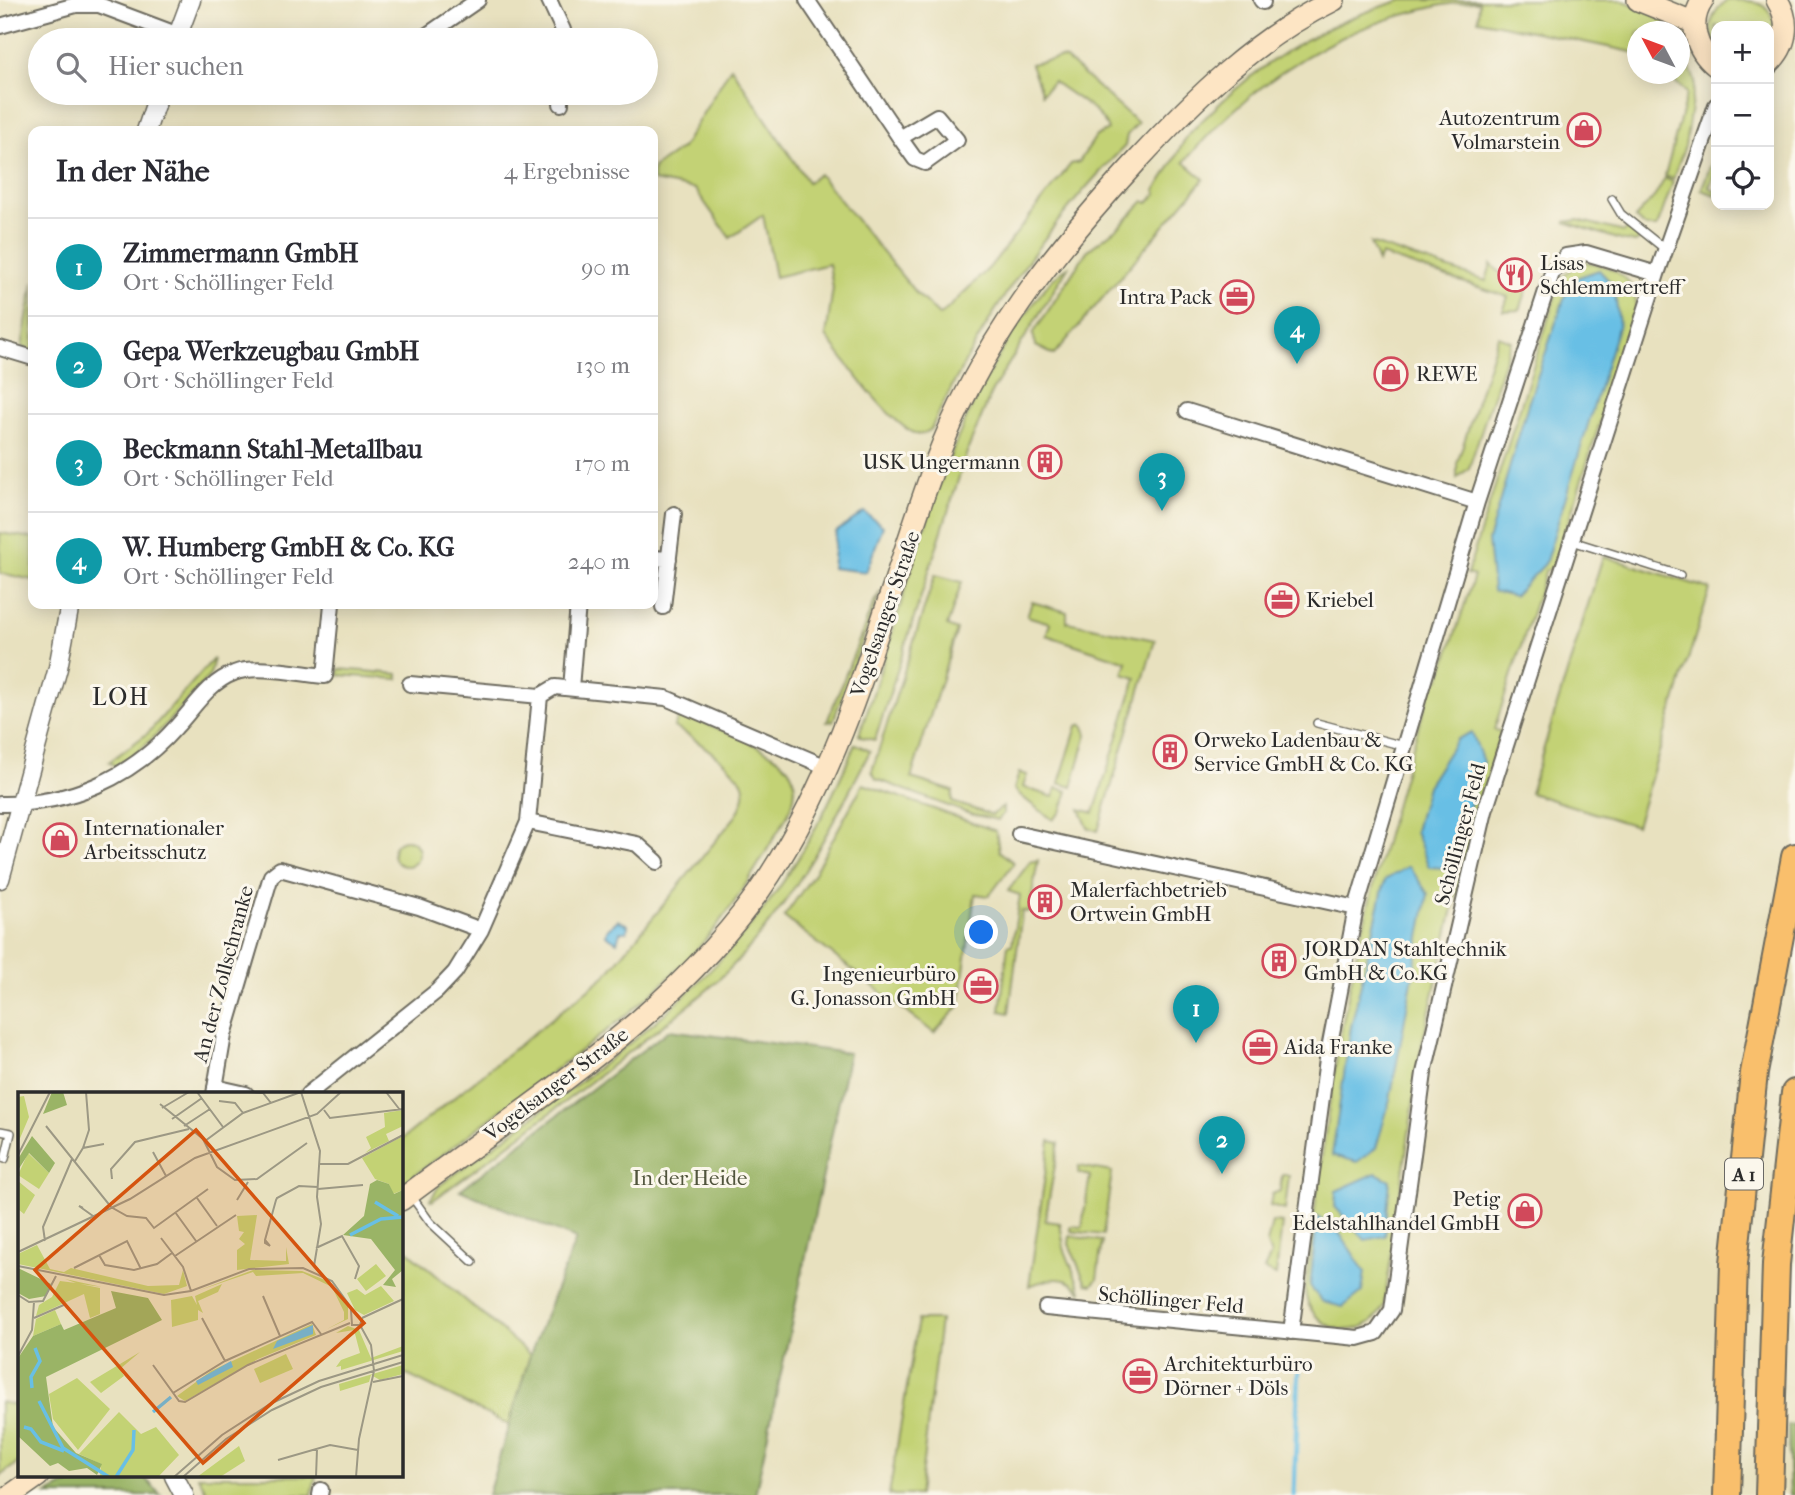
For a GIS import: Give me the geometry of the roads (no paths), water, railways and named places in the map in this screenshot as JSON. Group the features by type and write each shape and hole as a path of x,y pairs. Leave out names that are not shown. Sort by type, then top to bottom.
{"highway":[{"name":"A 1","path":"1727,1495 1734,1263 1754,1073 1795,858"},
{"name":"A 1","path":"1769,1495 1776,1264 1795,1093"}],"main road":[{"name":"Vogelsanger Straße","path":"405,1197 636,1023 674,990 727,934 757,894 802,822 830,768 873,651 937,459 970,384 1004,325 1084,218 1205,89 1257,45 1334,0"},
{"path":"1638,0 1697,7 1699,47 1711,60"},
{"path":"1774,57 1791,30 1777,0"},
{"path":"11,1495 38,1478"}],"street":[{"path":"185,28 191,0"},
{"path":"437,28 478,0"},
{"path":"549,0 562,28"},
{"path":"807,0 900,138"},
{"path":"0,26 76,5 99,2 158,28"},
{"path":"148,126 155,105"},
{"name":"Schöllinger Feld","path":"1046,1308 1358,1338 1376,1333 1392,1310 1424,1073 1485,811 1657,274 1711,120"},
{"path":"1291,1332 1327,1059 1356,908 1477,502 1552,273 1566,256 1586,253 1657,274"},
{"path":"0,348 28,356"},
{"path":"1187,411 1477,502"},
{"path":"663,607 674,514"},
{"path":"658,558 669,559"},
{"path":"0,879 58,668 70,609"},
{"path":"0,804 65,799 90,789 137,763 165,740 218,682 238,671 325,676 331,609"},
{"path":"570,688 578,609"},
{"path":"410,684 540,696 555,687 666,698 830,768"},
{"path":"311,1092 437,991 456,972 481,930 528,822 540,696"},
{"path":"528,822 637,844 657,862"},
{"path":"1019,834 1356,908"},
{"name":"An der Zollschranke","path":"215,1091 224,1035 251,939 271,876 280,869 408,904 481,930"},
{"path":"175,1478 184,1495"}],"lane":[{"path":"1612,200 1621,214 1667,251"},
{"path":"1572,541 1680,575"},
{"path":"1317,723 1405,746"},
{"path":"0,1131 11,1133 5,1159"},
{"path":"405,1197 473,1262"}],"water":[{"path":"1599,270 1614,286 1619,324 1545,564 1514,596 1493,591 1488,541 1528,404 1566,293 1576,278"},
{"path":"864,512 883,526 866,572 832,568 836,532"},
{"path":"1472,732 1483,762 1453,863 1445,868 1429,867 1415,831 1427,786 1457,739"},
{"path":"1409,866 1428,894 1390,1100 1376,1148 1357,1162 1332,1155 1351,1027 1385,880"},
{"path":"618,920 628,925 627,932 620,932 617,942 606,935 607,930"},
{"path":"1376,1173 1390,1180 1385,1236 1365,1240 1335,1207 1336,1191"},
{"path":"1317,1217 1336,1228 1365,1272 1362,1292 1343,1307 1323,1302 1310,1287"}],"waterway":[{"path":"1294,1495 1299,1363"}],"place":[{"name":"Autozentrum Volmarstein","path":"1584,130"},
{"name":"Lisas Schlemmertreff","path":"1515,275"},
{"name":"Intra Pack","path":"1237,297"},
{"name":"W. Humberg GmbH & Co. KG","path":"1297,364"},
{"name":"REWE","path":"1391,374"},
{"name":"USK Ungermann","path":"1045,462"},
{"name":"Beckmann Stahl-Metallbau","path":"1162,511"},
{"name":"Kriebel","path":"1282,600"},
{"name":"Orweko Ladenbau & Service GmbH & Co. KG","path":"1170,752"},
{"name":"Internationaler Arbeitsschutz","path":"60,840"},
{"name":"Malerfachbetrieb Ortwein GmbH","path":"1045,902"},
{"name":"JORDAN Stahltechnik GmbH & Co.KG","path":"1279,961"},
{"name":"Ingenieurbüro G. Jonasson GmbH","path":"981,986"},
{"name":"Zimmermann GmbH","path":"1196,1043"},
{"name":"Aida Franke","path":"1260,1047"},
{"name":"Gepa Werkzeugbau GmbH","path":"1222,1174"},
{"name":"Petig Edelstahlhandel GmbH","path":"1525,1211"},
{"name":"Architekturbüro Dörner + Döls","path":"1140,1376"}],"district":[{"name":"LOH","path":"121,697"}],"park label":[{"name":"In der Heide","path":"690,1178"}]}
